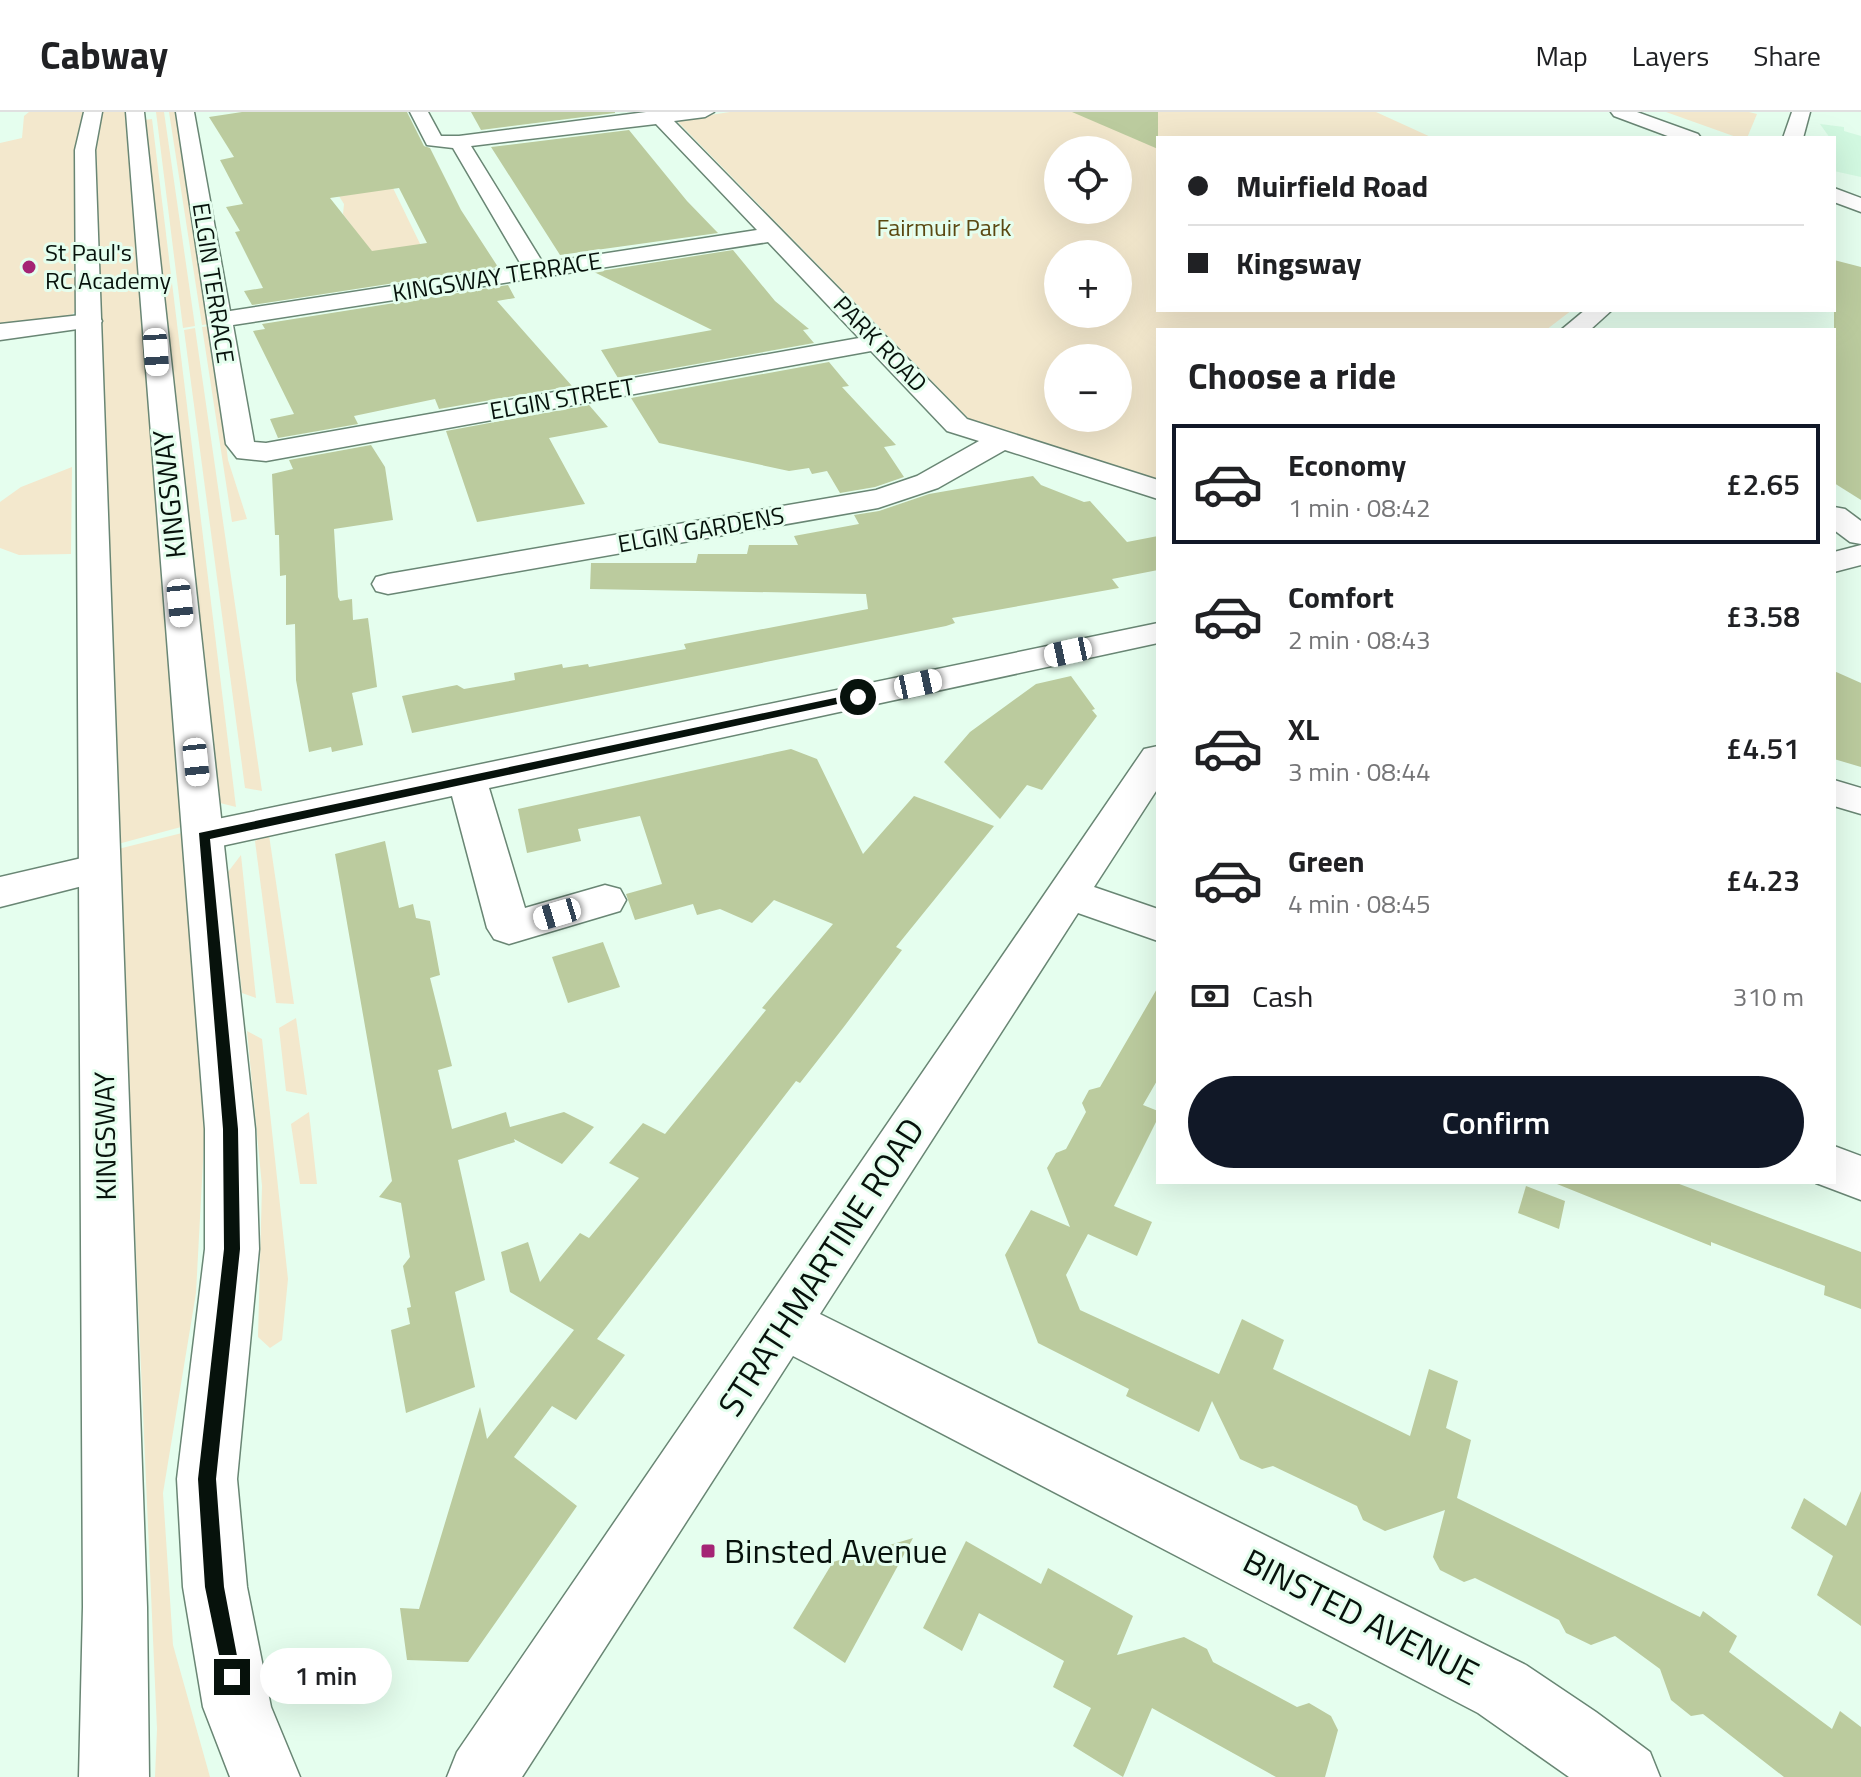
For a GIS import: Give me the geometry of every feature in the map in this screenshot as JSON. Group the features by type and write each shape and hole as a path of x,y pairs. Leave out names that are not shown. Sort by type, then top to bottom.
{"main road":[{"name":"KINGSWAY","path":"93,112 85,150 115,1607 114,1777"},
{"name":"KINGSWAY","path":"135,112 230,1129 232,1249 207,1479 215,1587 237,1707 265,1777"},
{"name":"ELGIN TERRACE","path":"185,112 240,444 247,452"},
{"path":"419,112 434,141 459,142 658,114 705,112"},
{"path":"1620,112 1682,136"},
{"path":"1794,136 1801,112"},
{"name":"PARK ROAD","path":"658,114 957,425 1156,489"},
{"path":"459,142 537,271"},
{"path":"1836,195 1861,206"},
{"name":"KINGSWAY TERRACE","path":"219,320 774,234"},
{"path":"1577,328 1597,312"},
{"path":"0,332 90,321"},
{"name":"ELGIN STREET","path":"247,452 281,449 878,342"},
{"name":"ELGIN GARDENS","path":"388,584 914,491 940,479 1001,440"},
{"path":"1836,517 1861,535"},
{"path":"1836,561 1861,555"},
{"path":"203,836 1156,633"},
{"name":"STRATHMARTINE ROAD","path":"482,1776 1156,761"},
{"path":"467,780 509,928 605,900"},
{"path":"1836,794 1861,801"},
{"path":"0,892 99,868"},
{"path":"1070,894 1156,924"},
{"path":"1836,1169 1861,1178"},
{"name":"BINSTED AVENUE","path":"785,1324 1502,1689 1572,1736 1625,1777"}],"shaded area":[{"path":"1820,124 1844,127 1844,131 1861,136 1861,177 1836,171 1836,136 1829,136"}],"green space":[{"path":"29,112 83,112 77,152 76,311 68,318 0,330 0,143 22,138 24,116"},
{"path":"103,112 125,112 181,827 118,844 96,148"},
{"path":"156,112 164,112 195,326 183,328"},
{"path":"169,112 178,112 210,324 202,325"},
{"name":"Fairmuir Park","path":"730,112 1376,112 1429,136 1156,136 1156,312 1569,312 1549,328 1156,328 1156,479 971,421 676,120"},
{"path":"1666,112 1757,114 1748,136 1733,136"},
{"path":"152,119 236,807 220,803 144,120"},
{"path":"392,186 424,252 362,264 352,226 343,214 344,204 339,196"},
{"path":"211,326 228,460 247,519 232,522 202,327"},
{"path":"195,328 262,791 245,788 184,330"},
{"path":"72,467 71,554 19,555 0,548 0,502 21,487"},
{"path":"182,833 205,1124 196,1293 163,1493 173,1645 210,1777 155,1777 157,1729 118,849"},
{"path":"269,835 294,1004 276,1003 255,841"},
{"path":"241,855 256,998 242,993 228,872"},
{"path":"296,1018 307,1095 286,1091 279,1028"},
{"path":"247,1031 262,1039 288,1279 282,1340 270,1348 258,1337 262,1186"},
{"path":"309,1112 317,1184 300,1184 291,1124"}],"building":[{"path":"242,112 407,112 424,146 430,148 461,210 498,267 252,305 244,291 263,288 235,232 240,231 226,207 243,204 220,160 234,157 209,117","holes":["399,188 427,243 372,251 330,198"]},
{"path":"471,112 615,112 615,113 481,130"},
{"path":"1072,112 1158,112 1156,148"},
{"path":"629,130 687,201 718,233 560,255 491,147"},
{"path":"733,250 775,301 809,329 803,330 814,343 618,378 601,350 712,330 594,272"},
{"path":"1836,261 1861,267 1861,500 1836,484"},
{"path":"508,285 515,298 497,301 572,386 439,409 435,399 354,416 358,424 278,438 270,419 294,414 253,331 265,329 262,324"},
{"path":"829,362 849,386 842,387 896,445 884,447 904,477 875,487 840,493 827,471 812,474 809,468 789,471 659,443 631,398"},
{"path":"589,405 608,427 549,438 585,504 477,522 446,431"},
{"path":"371,445 385,467 393,520 334,529 338,597 340,601 352,599 353,620 368,618 377,687 352,693 363,745 332,752 331,747 309,752 296,680 295,624 286,625 286,575 280,576 272,474 293,469 289,460"},
{"path":"1033,476 1041,485 1084,502 1090,501 1127,542 1156,536 1156,570 1112,579 1119,588 952,618 955,623 946,626 412,733 402,696 457,685 464,689 515,680 514,673 562,664 563,668 588,664 589,667 686,649 684,644 868,609 866,594 590,589 591,563 696,563 698,554 747,554 749,545 798,545 794,536 859,524 854,515 879,511 929,494"},
{"path":"1836,672 1861,683 1861,767 1836,760"},
{"path":"1071,676 1097,716 1042,790 1027,785 1000,819 944,762 970,732 1036,684"},
{"path":"791,749 817,759 863,854 914,796 994,826 896,947 902,950 843,1028 800,1083 796,1081 597,1339 625,1355 576,1420 552,1406 514,1457 577,1506 468,1662 407,1660 400,1608 419,1609 480,1407 487,1439 574,1330 510,1292 501,1252 528,1242 540,1282 580,1233 589,1238 639,1178 609,1163 643,1123 665,1134 766,1010 762,1008 833,924 774,900 752,923 720,909 697,915 693,904 635,920 626,894 662,884 640,816 578,829 581,841 527,853 518,809"},
{"path":"385,841 399,908 413,904 416,918 430,921 440,975 430,978 452,1066 438,1070 452,1129 506,1112 510,1127 564,1112 594,1127 562,1164 514,1139 515,1142 458,1160 485,1280 455,1292 475,1387 406,1413 391,1330 410,1324 407,1308 411,1307 403,1266 410,1257 401,1203 379,1197 392,1181 335,854"},
{"path":"603,942 620,987 568,1003 552,957"},
{"path":"1156,990 1156,1082 1143,1105 1156,1110 1156,1122 1114,1206 1152,1222 1137,1256 1088,1234 1066,1275 1080,1310 1219,1374 1242,1319 1284,1340 1273,1369 1410,1436 1429,1369 1458,1381 1446,1428 1471,1440 1457,1498 1700,1617 1703,1611 1737,1636 1729,1652 1832,1729 1840,1711 1861,1727 1861,1777 1784,1777 1703,1714 1691,1716 1671,1700 1660,1669 1615,1636 1591,1645 1566,1633 1559,1620 1475,1578 1464,1582 1440,1570 1433,1557 1445,1510 1385,1531 1363,1520 1357,1506 1273,1466 1262,1469 1240,1459 1212,1401 1199,1432 1126,1396 1129,1389 1038,1343 1005,1255 1031,1210 1070,1227 1047,1168 1056,1153 1066,1149 1086,1112 1082,1103 1089,1090 1100,1087"},
{"path":"1557,1184 1679,1184 1861,1252 1861,1309 1824,1295 1825,1286 1711,1242 1711,1246"},
{"path":"1526,1186 1565,1201 1559,1229 1518,1213"},
{"path":"1861,1491 1861,1626 1817,1595 1833,1556 1791,1528 1804,1498 1846,1526"},
{"path":"913,1538 845,1663 793,1628 833,1562"},
{"path":"966,1541 1041,1584 1048,1568 1133,1616 1117,1655 1184,1637 1207,1649 1213,1662 1297,1707 1309,1703 1331,1716 1338,1730 1325,1777 1276,1777 1152,1708 1123,1777 1073,1746 1091,1708 1053,1687 1064,1661 979,1613 962,1651 923,1628"}],"place":[{"name":"St Paul's RC Academy","path":"29,267"},
{"name":"Binsted Avenue","path":"708,1551"}],"route":[{"path":"232,1677 215,1587 207,1479 232,1249 230,1129 203,836 858,697"}]}
